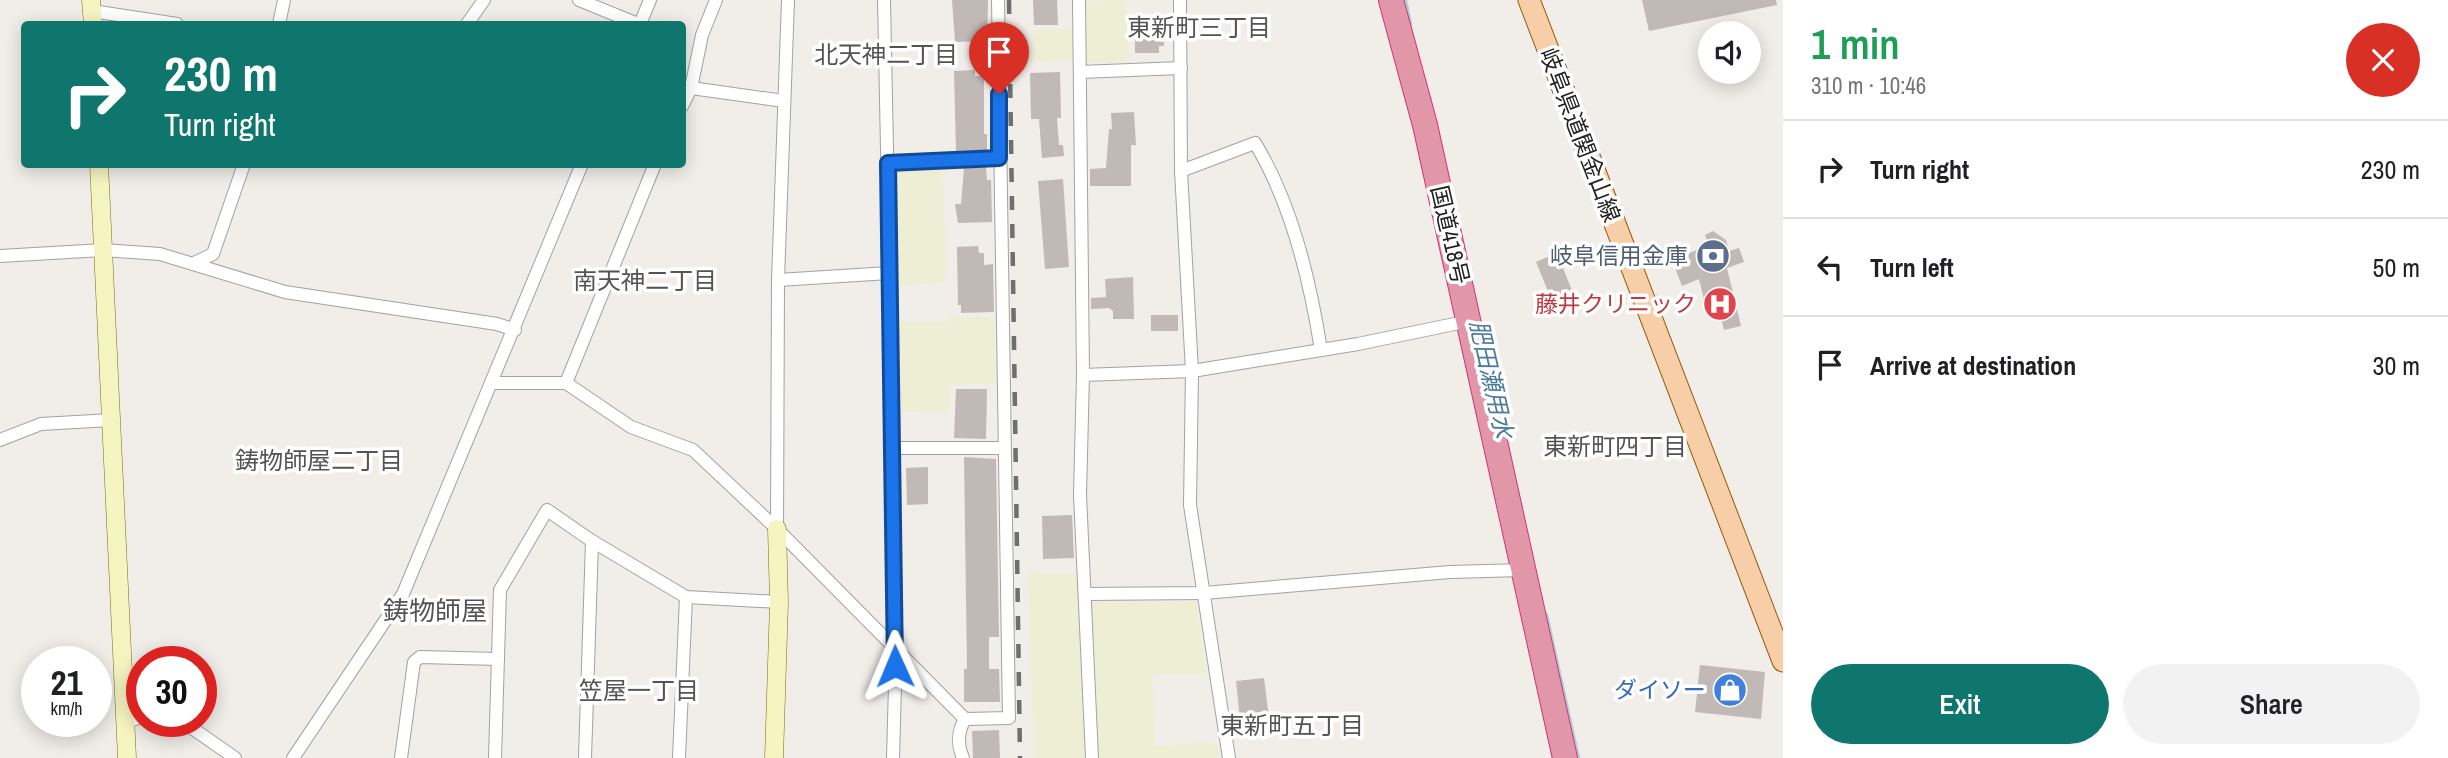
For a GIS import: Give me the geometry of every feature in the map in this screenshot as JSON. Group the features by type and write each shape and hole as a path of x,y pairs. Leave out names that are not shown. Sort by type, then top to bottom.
{"highway":[{"name":"国道418号","path":"1391,0 1425,125 1565,758"}],"main road":[{"name":"岐阜県道関金山線","path":"1529,0 1783,661"}],"street":[{"path":"280,21 284,0"},
{"path":"469,21 484,0"},
{"path":"579,0 632,21"},
{"path":"640,21 650,0"},
{"path":"686,98 691,88 702,35 716,0"},
{"path":"774,758 779,602 778,280 788,0"},
{"path":"884,0 893,448 892,758"},
{"path":"493,383 566,383 631,426 693,450 777,529 965,719 1009,718 998,0"},
{"path":"1079,0 1083,376 1080,495 1092,758"},
{"path":"1180,0 1181,171 1192,371 1190,505 1229,758"},
{"path":"92,12 156,21"},
{"path":"1080,72 1181,68"},
{"path":"691,88 784,101"},
{"path":"1181,171 1255,143 1281,198 1296,239 1321,350"},
{"path":"888,163 999,158"},
{"path":"99,168 111,420 128,646"},
{"path":"196,262 213,254 243,168"},
{"path":"293,758 403,594 580,168"},
{"path":"566,383 653,168"},
{"path":"0,256 103,250 160,254 196,262 285,292 497,324 515,330"},
{"path":"778,280 889,273"},
{"path":"1083,376 1192,371 1321,350 1469,321"},
{"path":"0,440 41,424 111,420"},
{"path":"893,448 1003,447"},
{"path":"495,758 500,590 547,510 592,541 686,597 779,602"},
{"path":"585,758 592,541"},
{"path":"1085,594 1204,593 1436,573 1524,570"},
{"path":"679,758 686,597"},
{"path":"401,758 414,662 420,657 498,659"},
{"path":"963,758 959,729 965,719"},
{"path":"127,758 131,737"},
{"path":"205,737 235,758"}],"green space":[{"path":"1127,0 1129,63 1085,63 1085,1"},
{"path":"1073,29 1074,60 1031,62 1032,30"},
{"path":"943,169 946,282 897,286 896,171"},
{"path":"950,317 994,317 995,384 950,385 949,411 901,412 900,321 948,322"},
{"path":"1028,573 1077,574 1079,601 1197,602 1206,674 1152,675 1155,746 1216,742 1219,758 1034,758"}],"building":[{"path":"952,0 988,0 987,41 955,42"},
{"path":"1033,0 1057,0 1058,25 1034,25"},
{"path":"1642,0 1776,0 1777,5 1649,31"},
{"path":"1135,15 1159,15 1159,31 1164,30 1164,46 1159,46 1159,53 1135,53"},
{"path":"975,70 975,76 984,76 984,134 987,134 987,150 956,151 954,71"},
{"path":"1060,72 1061,118 1057,118 1059,145 1063,145 1064,156 1042,158 1039,119 1031,119 1030,73"},
{"path":"1134,112 1136,145 1131,145 1131,186 1090,186 1090,169 1106,168 1109,129 1112,129 1111,113"},
{"path":"986,167 987,180 991,180 992,222 958,223 955,204 961,204 964,168"},
{"path":"1063,179 1069,267 1045,269 1038,181"},
{"path":"1713,231 1726,240 1729,251 1739,248 1744,262 1727,268 1741,326 1724,330 1720,313 1708,316 1699,279 1682,286 1672,260 1709,245 1705,235"},
{"path":"978,246 979,253 984,253 984,265 993,264 994,312 961,313 961,305 958,305 957,247"},
{"path":"1557,253 1573,293 1552,301 1536,262"},
{"path":"1133,277 1134,319 1113,319 1113,311 1109,308 1091,309 1091,298 1106,297 1105,279"},
{"path":"1151,315 1178,315 1178,331 1151,331"},
{"path":"956,389 987,389 986,439 954,438"},
{"path":"964,457 996,459 999,637 989,637 989,669 999,669 1000,702 964,702 964,669 967,669"},
{"path":"928,467 928,504 907,505 906,468"},
{"path":"1072,515 1074,558 1043,559 1042,516"},
{"path":"1700,665 1765,672 1761,719 1695,712"},
{"path":"1264,678 1270,726 1241,729 1236,681"},
{"path":"999,730 1000,758 973,758 972,731"}],"waterway":[{"name":"肥田瀬用水","path":"1405,0 1410,24"},
{"name":"肥田瀬用水","path":"1546,615 1578,758"}],"railway":[{"path":"1009,0 1020,758"}],"place":[{"name":"岐阜信用金庫","path":"1713,256"},
{"name":"藤井クリニック","path":"1720,304"},
{"name":"ダイソー","path":"1730,690"}],"district":[{"name":"東新町三丁目","path":"1199,28"},
{"name":"北天神二丁目","path":"886,55"},
{"name":"南天神二丁目","path":"645,281"},
{"name":"東新町四丁目","path":"1615,447"},
{"name":"鋳物師屋二丁目","path":"319,461"},
{"name":"鋳物師屋","path":"435,611"},
{"name":"笠屋一丁目","path":"639,691"},
{"name":"東新町五丁目","path":"1292,726"}],"route":[{"path":"895,666 888,163 999,158 999,94"}]}
